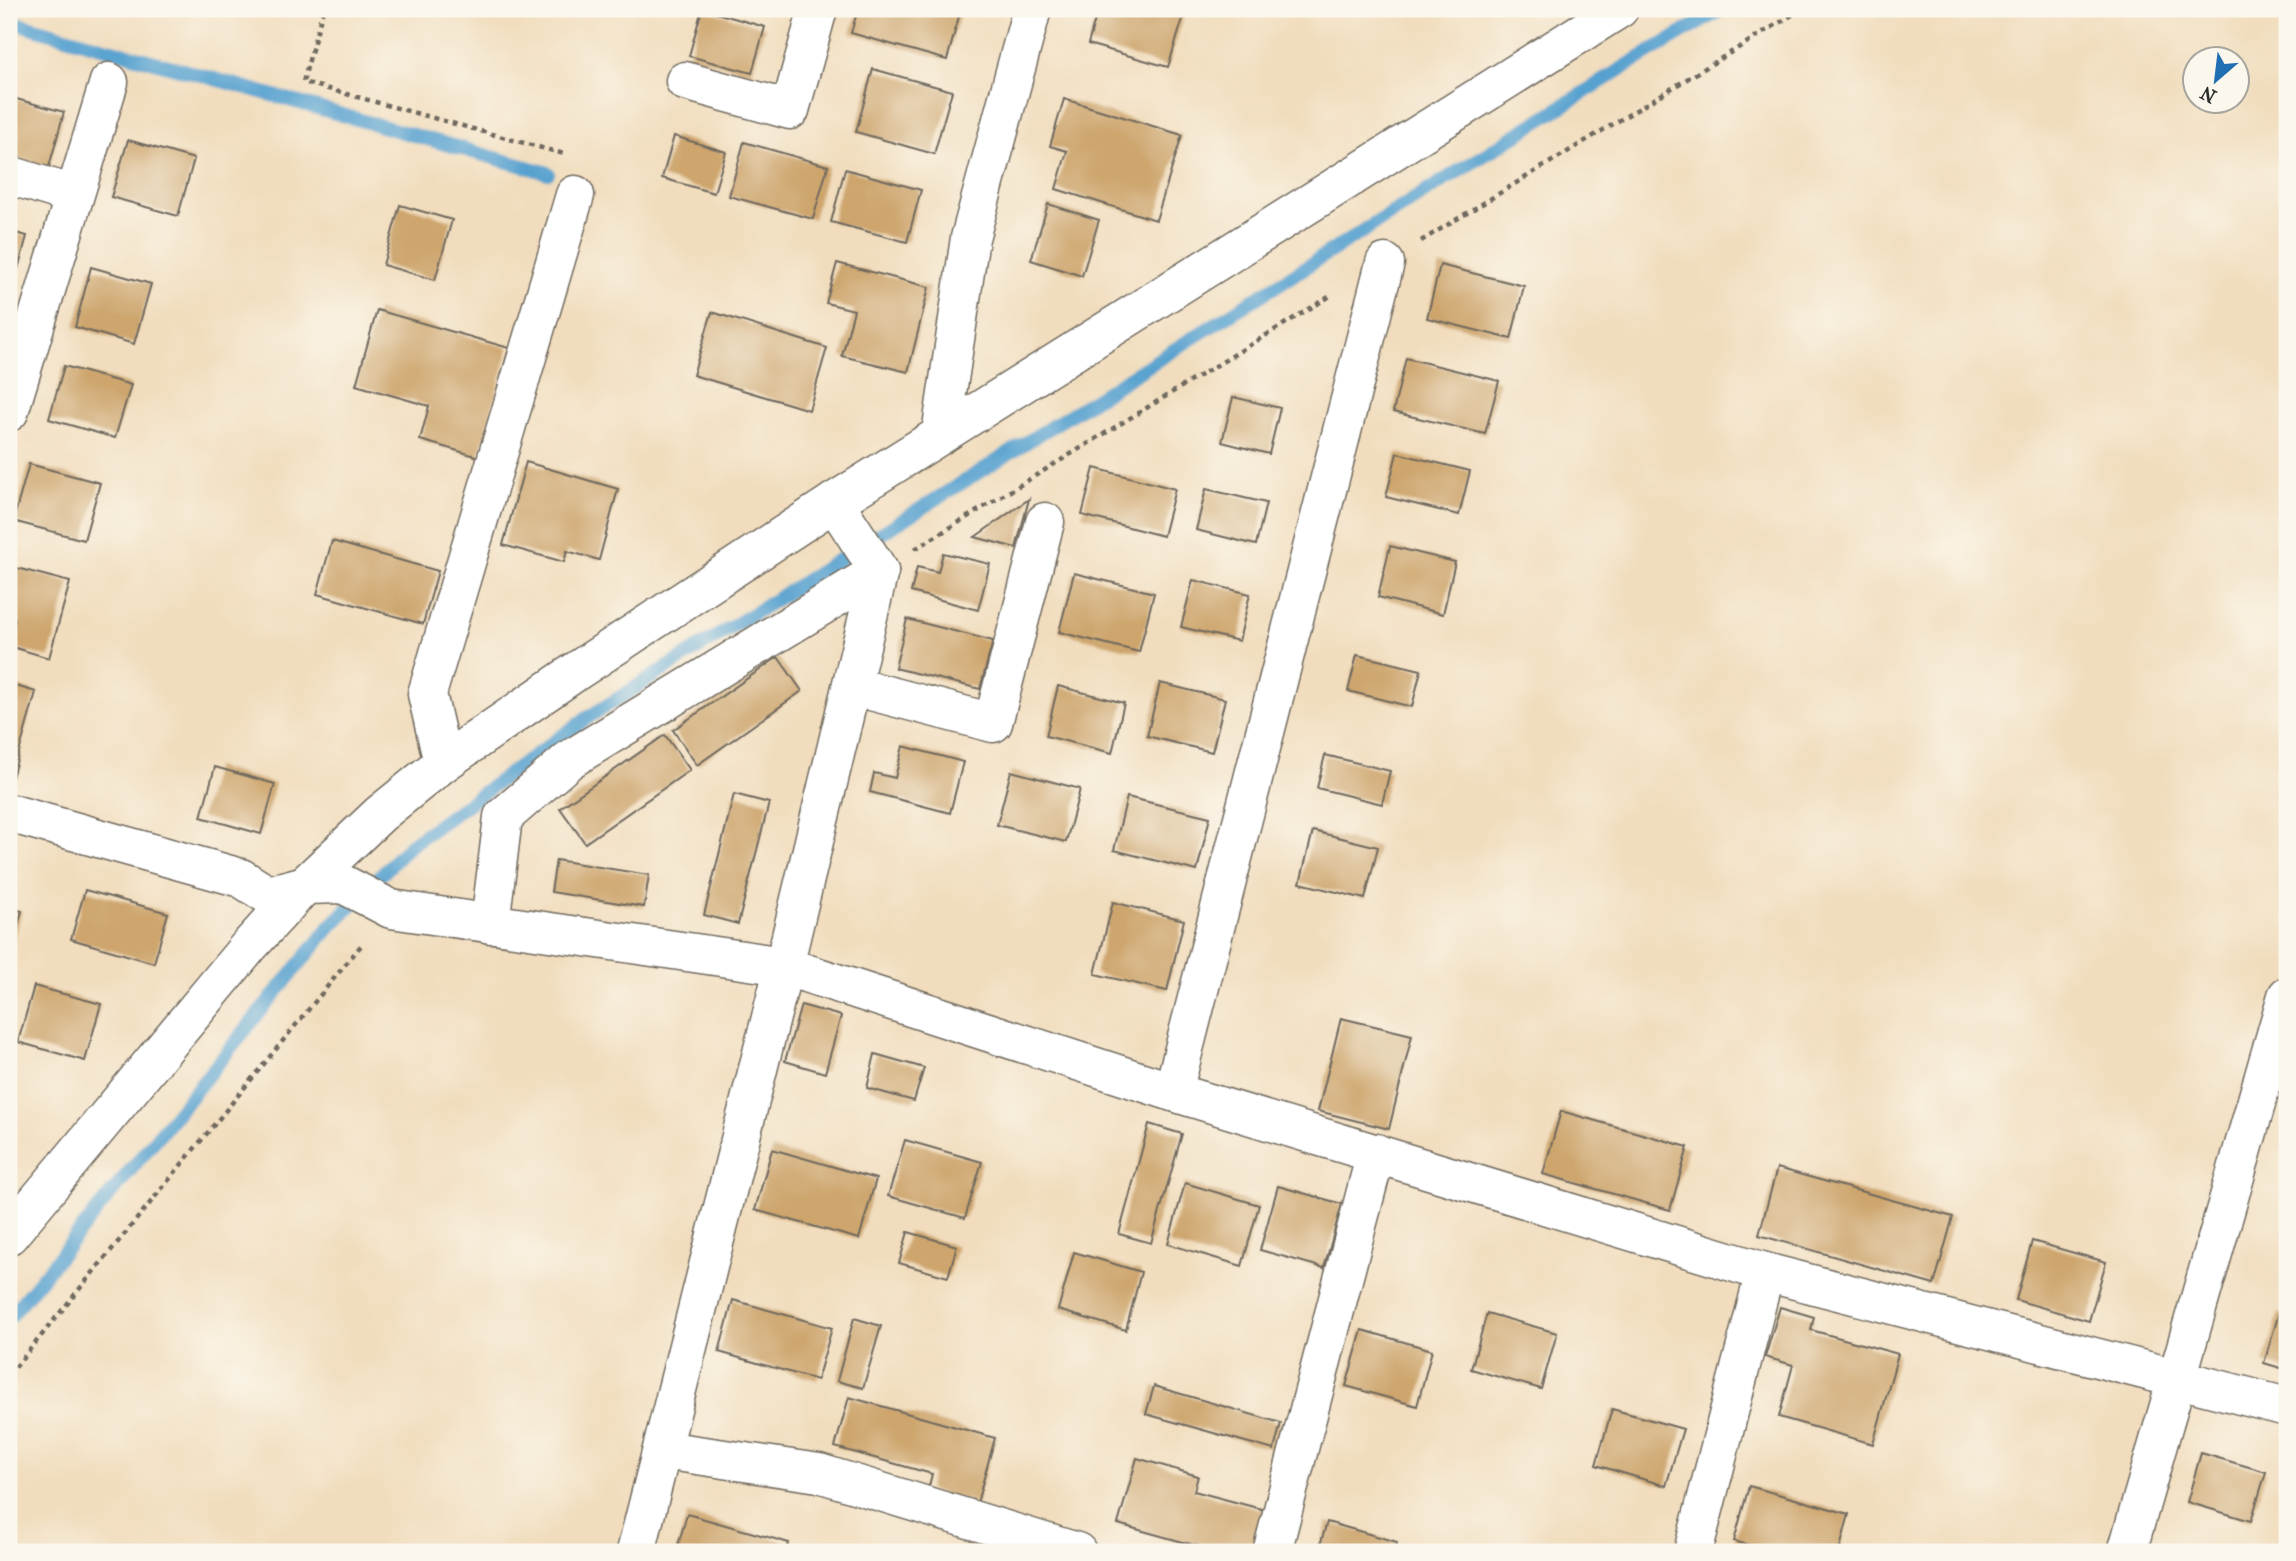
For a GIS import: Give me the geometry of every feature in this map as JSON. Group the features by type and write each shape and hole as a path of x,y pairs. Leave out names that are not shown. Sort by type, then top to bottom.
{"street":[{"path":"685,81 790,110 818,9"},
{"path":"941,434 970,238 1032,9"},
{"path":"9,1235 248,946 305,885 380,814 443,762 834,502 1619,9"},
{"path":"9,412 109,82"},
{"path":"9,176 74,195"},
{"path":"443,762 427,694 575,195"},
{"path":"1174,1091 1385,263"},
{"path":"636,1552 784,966 879,571 834,502"},
{"path":"852,686 993,723 1045,522"},
{"path":"490,924 503,817 569,760 879,571"},
{"path":"9,813 241,878 268,895 305,885 343,884 391,909 784,966 1174,1091 1765,1272 2287,1407"},
{"path":"2127,1552 2284,1018"},
{"path":"1272,1552 1376,1153"},
{"path":"1693,1552 1765,1272"},
{"path":"663,1450 819,1474 1077,1552"}],"path":[{"path":"323,9 303,82 575,156 575,195"},
{"path":"9,1375 391,909"}],"building":[{"path":"702,9 765,27 752,73 689,56"},
{"path":"858,9 961,9 947,60 851,33"},
{"path":"1098,9 1186,9 1168,67 1088,44"},
{"path":"873,69 952,91 934,154 856,132"},
{"path":"9,97 64,112 49,167 9,156"},
{"path":"1064,99 1182,135 1156,220 1056,189 1067,151 1050,146"},
{"path":"674,136 726,152 714,193 662,178"},
{"path":"128,140 194,159 178,216 111,197"},
{"path":"744,142 828,166 813,219 729,196"},
{"path":"845,169 921,190 907,242 831,222"},
{"path":"1048,204 1099,220 1082,276 1031,260"},
{"path":"400,205 452,220 435,280 383,265"},
{"path":"9,231 27,236 12,291 9,290"},
{"path":"837,263 929,287 908,372 842,356 854,310 826,303"},
{"path":"1440,265 1524,286 1511,339 1427,318"},
{"path":"91,267 151,284 134,344 75,327"},
{"path":"377,310 509,348 479,457 420,440 429,406 356,385"},
{"path":"712,312 827,348 809,410 693,375"},
{"path":"1406,358 1499,381 1485,434 1393,412"},
{"path":"64,366 131,385 115,438 49,419"},
{"path":"1233,397 1280,408 1269,454 1222,442"},
{"path":"1397,453 1470,471 1459,515 1386,497"},
{"path":"526,462 618,489 599,560 567,551 564,562 503,545"},
{"path":"29,464 100,483 84,540 13,521"},
{"path":"1094,468 1175,489 1163,536 1082,515"},
{"path":"1206,489 1266,503 1256,545 1196,530"},
{"path":"1029,499 1016,548 975,537"},
{"path":"332,541 438,571 423,624 317,594"},
{"path":"1390,546 1455,562 1443,614 1378,597"},
{"path":"943,553 990,564 978,610 911,592 917,567 938,572"},
{"path":"9,566 70,582 49,658 9,646 15,620 9,618"},
{"path":"1074,573 1154,593 1139,652 1059,632"},
{"path":"1193,580 1250,594 1239,641 1181,627"},
{"path":"907,619 993,641 980,689 895,668"},
{"path":"1357,655 1421,670 1412,707 1348,691"},
{"path":"778,657 802,691 697,765 673,730"},
{"path":"1160,683 1225,699 1212,752 1147,736"},
{"path":"9,684 36,692 11,781 9,780"},
{"path":"1058,686 1124,703 1112,753 1046,736"},
{"path":"665,735 690,770 585,843 560,808"},
{"path":"903,746 963,762 950,813 870,792 874,773 895,778"},
{"path":"1325,755 1390,771 1382,804 1317,788"},
{"path":"215,767 275,784 261,834 201,817"},
{"path":"1011,771 1080,789 1066,842 997,825"},
{"path":"734,794 769,803 738,924 704,915"},
{"path":"1127,797 1210,817 1197,871 1114,850"},
{"path":"1313,831 1378,847 1365,899 1300,883"},
{"path":"556,860 649,875 644,907 551,892"},
{"path":"85,890 168,913 154,963 71,939"},
{"path":"1113,902 1184,920 1167,991 1095,974"},
{"path":"9,908 22,911 10,956 9,956"},
{"path":"34,986 101,1004 85,1061 18,1042"},
{"path":"801,1005 841,1016 825,1073 785,1061"},
{"path":"1341,1018 1412,1035 1389,1129 1318,1111"},
{"path":"875,1054 924,1068 914,1101 867,1088"},
{"path":"1561,1111 1688,1147 1670,1210 1543,1174"},
{"path":"1149,1124 1182,1134 1151,1243 1119,1234"},
{"path":"905,1140 982,1162 965,1218 888,1196"},
{"path":"772,1149 876,1179 859,1239 755,1210"},
{"path":"1777,1168 1953,1217 1934,1285 1759,1235"},
{"path":"1185,1183 1259,1205 1242,1266 1168,1244"},
{"path":"1278,1186 1342,1204 1324,1268 1260,1250"},
{"path":"908,1232 957,1246 948,1277 899,1263"},
{"path":"2032,1241 2106,1262 2089,1321 2016,1300"},
{"path":"1074,1252 1141,1272 1126,1330 1058,1310"},
{"path":"733,1300 832,1328 817,1380 719,1352"},
{"path":"1780,1307 1814,1317 1811,1330 1898,1354 1873,1444 1779,1417 1793,1365 1765,1357"},
{"path":"1487,1313 1557,1333 1541,1389 1471,1369"},
{"path":"2279,1313 2287,1316 2287,1370 2264,1363"},
{"path":"854,1318 881,1326 863,1388 837,1381"},
{"path":"1362,1330 1432,1350 1417,1406 1346,1386"},
{"path":"1154,1386 1281,1423 1274,1450 1146,1414"},
{"path":"849,1397 995,1438 977,1503 928,1490 932,1474 835,1447"},
{"path":"1612,1409 1683,1429 1666,1486 1596,1465"},
{"path":"2201,1453 2266,1472 2251,1521 2187,1502"},
{"path":"1137,1458 1198,1476 1194,1491 1265,1510 1253,1552 1219,1552 1118,1524"},
{"path":"1749,1486 1849,1514 1839,1552 1773,1552 1734,1541"},
{"path":"687,1514 789,1543 786,1552 676,1552"},
{"path":"1327,1522 1397,1542 1395,1552 1318,1552"}],"waterway":[{"path":"9,1318 329,928 409,846 587,718 1631,63 1723,9"},
{"path":"9,21 548,173"}]}
